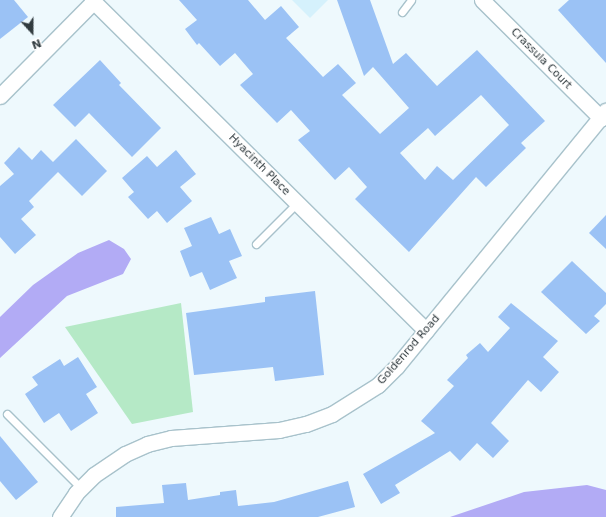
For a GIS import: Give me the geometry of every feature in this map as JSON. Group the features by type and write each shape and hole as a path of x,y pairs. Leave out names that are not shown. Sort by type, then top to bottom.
{"street":[{"name":"Crassula Court","path":"482,0 603,114"},
{"path":"0,96 92,1"},
{"name":"Hyacinth Place","path":"92,1 426,331"},
{"name":"Goldenrod Road","path":"60,517 81,488 104,467 147,444 171,438 279,430 306,424 332,414 378,385 426,331 603,114"}],"lane":[{"path":"402,12 411,0"},
{"path":"256,244 297,203"},
{"path":"7,414 81,488"}],"shaded area":[{"path":"292,0 328,0 310,18"},
{"path":"109,240 124,249 131,259 123,274 67,296 0,358 0,317 33,285 78,253"},
{"path":"587,485 606,490 606,517 450,517 524,492"}],"green space":[{"path":"181,303 193,412 132,424 65,327"}],"building":[{"path":"0,0 14,0 28,17 0,39"},
{"path":"179,0 248,0 265,20 281,6 299,27 286,38 323,77 338,64 356,83 342,95 380,134 409,108 373,67 364,76 337,0 370,0 393,64 406,53 437,86 477,50 545,121 521,143 526,148 486,187 476,177 409,252 355,199 367,187 349,167 335,180 298,140 310,131 291,110 277,123 240,85 253,74 235,53 220,66 199,43 197,45 185,29 197,20","holes":["481,95 509,125 453,180 437,166 425,180 400,153 428,128 435,136"]},
{"path":"569,0 606,0 606,63 558,10"},
{"path":"100,60 121,83 119,85 161,128 132,157 89,113 75,127 53,105"},
{"path":"76,139 107,171 82,196 58,172 29,201 34,207 21,219 36,235 15,254 0,237 0,186 14,174 4,163 19,147 32,160 41,150 53,162"},
{"path":"176,150 196,174 180,187 192,201 167,223 157,211 148,219 128,197 134,192 122,178 147,156 157,167"},
{"path":"606,215 606,249 589,233"},
{"path":"211,217 219,234 230,229 242,256 229,261 237,278 210,290 202,272 190,277 180,251 192,246 184,228"},
{"path":"572,261 606,293 606,304 594,316 600,321 586,334 541,292"},
{"path":"315,291 324,375 275,381 273,367 194,375 186,313 265,302 265,297"},
{"path":"511,303 558,341 543,357 559,372 541,392 528,380 491,423 509,441 493,458 477,443 460,461 450,451 395,485 400,493 381,504 363,474 435,433 421,421 454,386 447,380 468,358 466,355 480,343 488,352 510,328 498,317"},
{"path":"78,357 97,387 86,394 98,413 71,431 59,413 44,423 25,394 38,385 32,377 60,359 64,366"},
{"path":"0,436 38,482 16,500 0,481"},
{"path":"348,481 355,507 318,517 116,517 116,507 164,503 162,485 186,483 188,500 220,495 220,492 236,490 238,506 274,502"}]}
